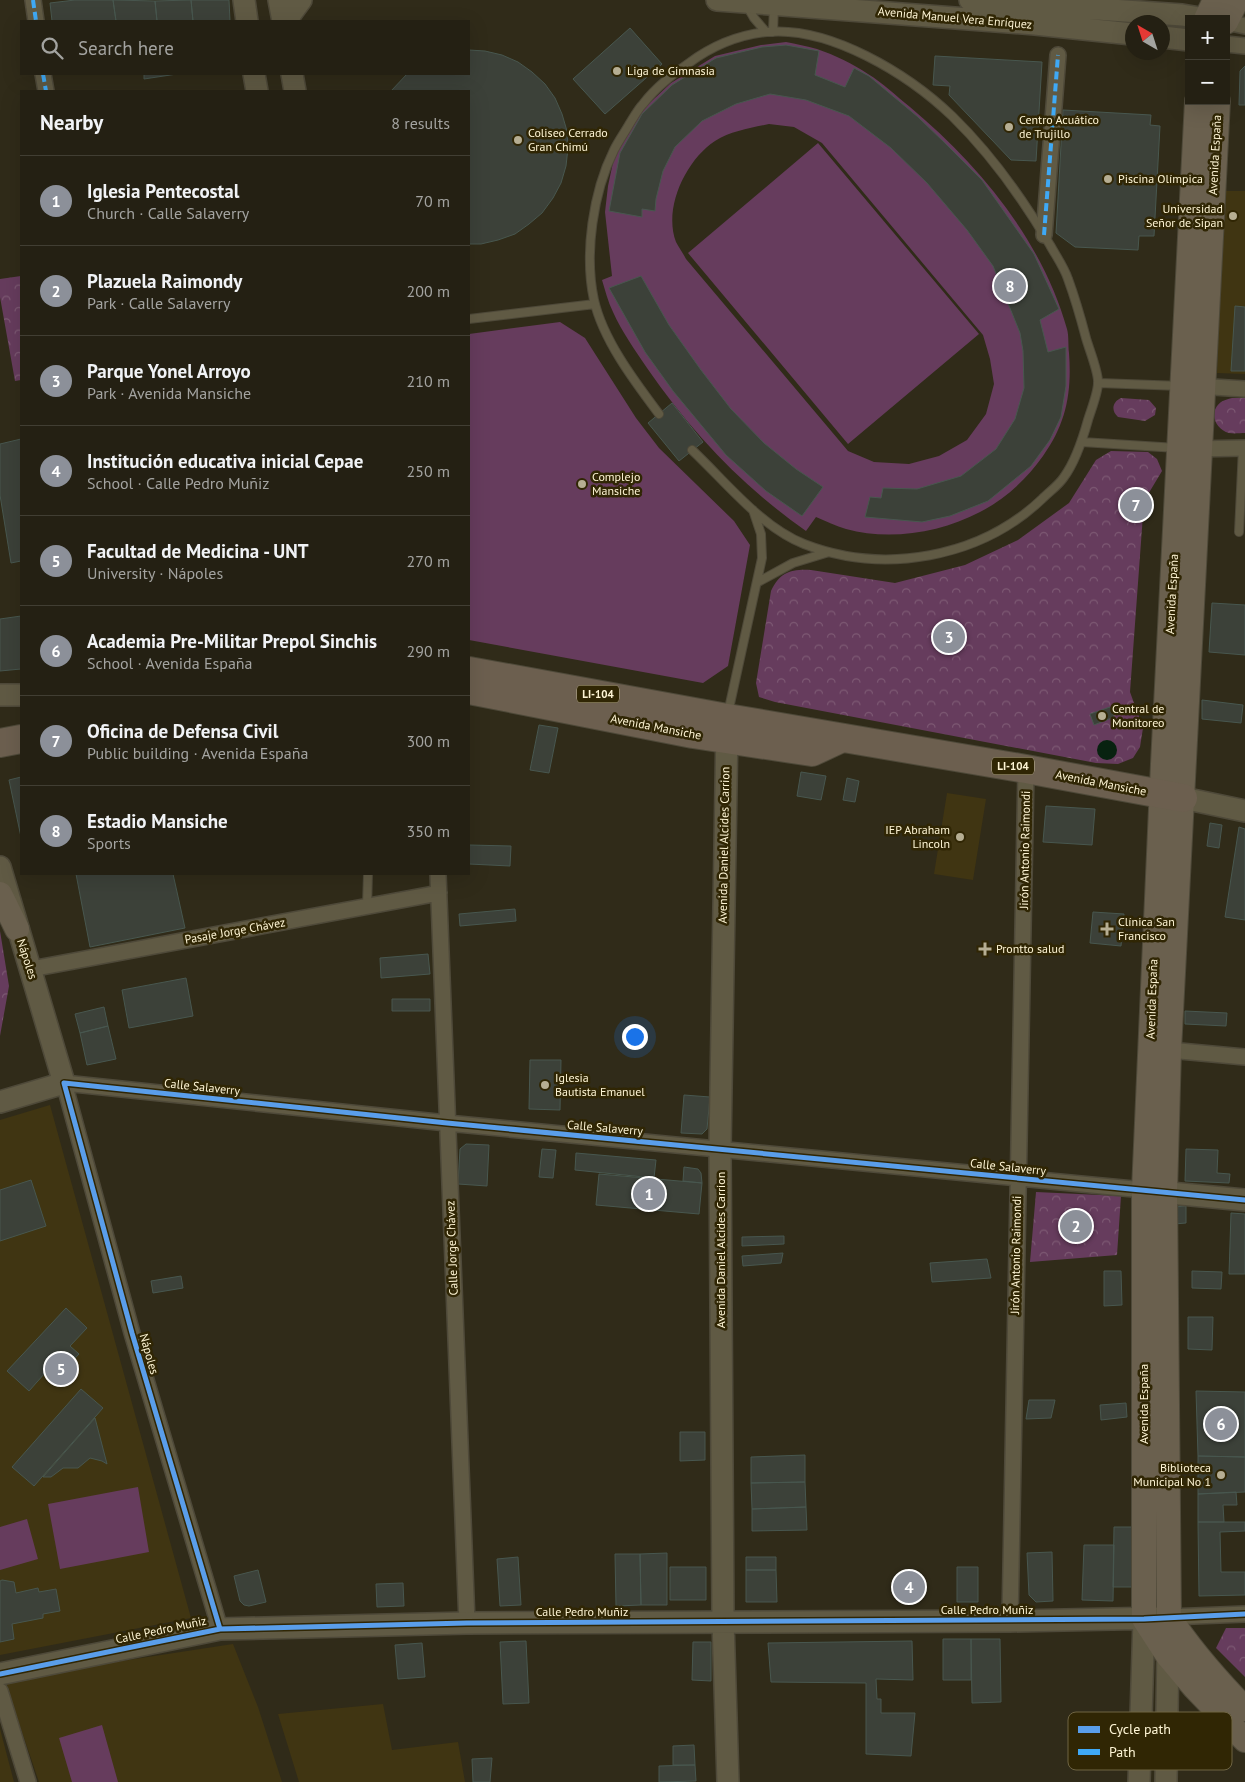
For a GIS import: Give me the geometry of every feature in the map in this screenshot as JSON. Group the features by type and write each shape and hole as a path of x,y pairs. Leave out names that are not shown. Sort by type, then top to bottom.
{"highway":[{"name":"Avenida Mansiche","path":"470,671 726,729 812,752 842,738 1172,796"},
{"name":"Avenida Mansiche","path":"470,690 726,729"},
{"path":"0,723 20,722"},
{"path":"0,743 20,739"}],"main road":[{"path":"1208,15 1215,0"},
{"path":"1230,15 1237,0"},
{"path":"1241,0 1245,15"},
{"name":"Avenida España","path":"1144,1619 1154,1191 1193,386 1197,105"},
{"name":"Avenida España","path":"1193,386 1218,105"},
{"name":"Avenida España","path":"1169,1617 1154,1191 1169,1050 1172,796"},
{"path":"0,894 17,929"},
{"path":"1169,1617 1202,1664 1245,1709"},
{"path":"1144,1619 1168,1656 1218,1712"},
{"path":"1232,1726 1245,1740"}],"street":[{"path":"33,0 36,20"},
{"path":"244,0 247,20"},
{"path":"279,0 283,20"},
{"path":"289,20 290,15 301,0"},
{"name":"Avenida Manuel Vera Enríquez","path":"717,0 1185,16"},
{"name":"Avenida Manuel Vera Enríquez","path":"970,0 1036,10 1125,32"},
{"path":"1230,23 1245,26"},
{"path":"1170,38 1185,40"},
{"path":"1230,44 1245,46"},
{"path":"1044,235 1058,55"},
{"path":"43,75 46,90"},
{"path":"254,75 256,90"},
{"path":"292,75 295,90"},
{"path":"1193,386 1245,388"},
{"path":"1190,449 1244,448"},
{"path":"0,696 20,696"},
{"name":"Avenida Daniel Alcides Carrion","path":"726,729 720,1149 724,1621 728,1782"},
{"name":"Jirón Antonio Raimondi","path":"1010,1620 1026,769"},
{"path":"1172,796 1245,811"},
{"name":"Nápoles","path":"0,867 64,1083 132,1333 220,1629"},
{"name":"Calle Jorge Chávez","path":"438,875 467,1623"},
{"name":"Pasaje Jorge Chávez","path":"30,969 438,894"},
{"path":"1169,1050 1245,1057"},
{"name":"Calle Salaverry","path":"1,1103 64,1083 447,1123 1154,1191"},
{"path":"1154,1191 1245,1200"},
{"path":"1167,1712 1169,1617 1245,1614"},
{"name":"Calle Pedro Muñiz","path":"0,1674 220,1629 467,1623 1144,1619 1169,1617"},
{"path":"1141,1712 1144,1619"},
{"path":"0,1691 28,1782"}],"lane":[{"path":"746,1 754,18 769,32"},
{"path":"769,32 774,2"},
{"path":"659,414 633,380 611,343 595,304 590,271 590,247 596,200 613,151 642,104 702,53 721,43 739,37 769,32 790,32 845,46 885,66 918,87 953,117 999,169 1025,205 1067,276 1098,382 1082,442 1064,477 1027,513 982,540 933,556 882,560 831,552 803,543 777,530 753,510 692,450"},
{"path":"470,319 595,304"},
{"path":"1098,382 1193,386"},
{"path":"1082,442 1190,449"},
{"path":"1239,532 1244,448"},
{"path":"726,729 762,558 761,534 753,510"},
{"path":"758,582 793,563 831,552"},
{"path":"367,906 368,875"}],"shaded area":[{"path":"1223,191 1245,191 1245,374 1217,373"},
{"path":"1107,740 1114,743 1117,750 1114,757 1107,760 1100,757 1097,750 1100,743"},
{"name":"IEP Abraham Lincoln","path":"947,793 986,799 973,880 934,874"},
{"path":"50,1105 191,1618 0,1655 0,1120"},
{"path":"233,1644 258,1707 282,1782 39,1782 4,1679"},
{"path":"383,1704 392,1750 458,1742 465,1782 299,1782 278,1714"},
{"path":"0,1729 14,1782 0,1782"}],"green space":[{"path":"786,42 830,54 850,63 874,78 910,107 960,154 1005,206 1025,235 1042,265 1056,296 1068,332 1070,368 1066,408 1062,420 1051,444 1037,465 1022,481 989,507 965,519 931,530 914,533 879,534 862,533 846,529 816,517 806,531 760,496 700,436 647,368 611,308 602,280 612,276 605,212 615,153 640,112 671,83 715,56 761,45","holes":["769,124 794,127 822,143 983,335 990,359 994,384 986,414 967,440 939,456 909,464 874,462 848,451 686,259 676,242 673,229 675,200 686,172 704,149 721,138 748,128"]},
{"path":"818,143 979,334 848,444 688,253"},
{"path":"20,276 20,380 15,381 0,297 0,279"},
{"name":"Complejo Mansiche","path":"560,322 585,338 636,418 659,448 734,521 750,545 728,666 703,683 470,640 470,334"},
{"path":"1121,398 1149,400 1156,408 1155,415 1145,421 1118,417 1114,412 1114,404"},
{"path":"1232,398 1245,398 1245,433 1224,431 1215,420 1214,415 1217,406 1222,401"},
{"path":"1111,451 1148,452 1157,459 1162,471 1144,501 1130,692 1143,728 1140,747 1133,758 1118,764 1096,763 775,702 759,697 756,683 771,591 782,576 792,571 811,570 895,583 965,565 1018,540 1069,503 1096,460"},
{"path":"0,931 9,986 0,1036"},
{"path":"1036,1192 1121,1196 1117,1255 1030,1262"},
{"path":"138,1487 149,1552 60,1569 48,1504"},
{"path":"27,1519 38,1559 0,1570 0,1527"},
{"path":"1226,1628 1245,1628 1245,1677 1216,1648"},
{"path":"102,1725 118,1782 72,1782 59,1738"}],"building":[{"path":"75,0 113,0 116,20 52,20 50,3"},
{"path":"113,0 155,1 157,20 116,20"},
{"path":"191,0 229,0 230,20 193,20"},
{"path":"191,0 193,20 157,20 155,1"},
{"name":"Liga de Gimnasia","path":"630,28 662,64 605,114 573,79"},
{"path":"786,45 819,51 815,75 845,87 854,68 869,76 918,117 946,144 982,180 1034,254 1059,309 1040,320 1048,352 1066,347 1066,386 1061,417 1050,440 1031,466 988,501 950,516 922,522 865,517 870,497 881,498 883,488 917,489 961,476 996,449 1015,419 1024,388 1023,351 1020,333 993,266 967,230 927,183 891,148 849,116 806,100 770,94 736,104 702,121 675,147 663,171 655,211 642,209 642,217 609,211 620,153 642,114 672,85 716,58 762,47"},
{"name":"Coliseo Cerrado Gran Chimú","path":"470,50 502,55 518,62 532,72 545,84 555,98 567,131 566,166 561,183 542,213 515,234 481,244 470,244 470,90 392,90 406,75 470,75"},
{"name":"Centro Acuático de Trujillo","path":"935,56 1042,62 1036,161 1011,160 949,95 950,86 933,85"},
{"path":"1245,66 1245,105 1239,105 1240,71"},
{"path":"144,75 170,75 144,79"},
{"name":"Piscina Olímpica","path":"1063,110 1151,115 1150,125 1160,126 1154,236 1139,236 1138,250 1075,247 1056,233"},
{"path":"641,276 669,325 731,409 764,443 796,469 823,487 802,516 766,491 726,455 673,391 645,352 609,288"},
{"path":"1235,306 1245,307 1245,371 1231,371"},
{"path":"672,403 703,442 679,461 648,423"},
{"path":"20,439 20,561 11,563 0,495 0,444"},
{"path":"1212,603 1245,605 1245,655 1209,652"},
{"path":"20,616 20,669 0,671 0,619"},
{"path":"1202,700 1243,705 1241,723 1202,719"},
{"name":"Central de Monitoreo","path":"1110,707 1114,717 1094,725 1090,714"},
{"path":"539,725 558,728 549,773 530,770"},
{"path":"801,772 826,776 821,800 797,796"},
{"path":"20,777 20,832 9,780"},
{"path":"847,778 859,781 855,802 843,800"},
{"path":"1046,806 1095,809 1092,845 1043,842"},
{"path":"1210,823 1222,825 1219,848 1207,846"},
{"path":"1239,827 1245,829 1245,920 1225,917"},
{"path":"470,845 511,846 510,866 470,864"},
{"path":"76,875 173,875 185,928 90,947"},
{"path":"515,909 516,921 460,926 459,914"},
{"name":"Clínica San Francisco","path":"1093,912 1124,914 1121,946 1090,943"},
{"path":"428,954 430,974 381,978 380,958"},
{"path":"186,978 193,1016 129,1028 122,990"},
{"path":"392,999 430,999 430,1011 392,1011"},
{"path":"104,1007 108,1026 80,1033 75,1014"},
{"path":"1185,1011 1227,1013 1226,1026 1185,1024"},
{"path":"108,1026 116,1059 87,1065 80,1033"},
{"name":"Iglesia Bautista Emanuel","path":"530,1060 561,1060 560,1110 529,1109"},
{"path":"684,1095 710,1097 707,1129 702,1134 681,1133"},
{"path":"466,1144 489,1145 487,1186 458,1184 460,1149"},
{"path":"542,1149 556,1150 553,1178 539,1177"},
{"path":"1186,1149 1218,1150 1217,1173 1230,1174 1229,1183 1185,1181"},
{"path":"576,1153 656,1160 654,1178 575,1170"},
{"path":"684,1167 698,1169 701,1173 702,1183 683,1181"},
{"path":"599,1174 702,1183 699,1214 596,1205"},
{"path":"31,1180 46,1226 0,1241 0,1190"},
{"path":"1186,1206 1186,1223 1174,1224 1174,1207"},
{"path":"1231,1213 1245,1214 1245,1274 1229,1274"},
{"path":"784,1236 784,1244 742,1246 742,1237"},
{"path":"783,1253 781,1263 743,1266 742,1256"},
{"path":"987,1259 991,1278 932,1282 930,1263"},
{"path":"1104,1271 1121,1271 1122,1305 1104,1306"},
{"path":"1192,1271 1222,1272 1221,1289 1192,1288"},
{"path":"181,1276 183,1288 153,1293 151,1281"},
{"path":"66,1308 87,1328 70,1346 79,1354 54,1381 45,1373 29,1391 7,1371"},
{"path":"1188,1317 1213,1317 1212,1350 1188,1349"},
{"path":"81,1389 103,1408 34,1486 12,1467"},
{"path":"1196,1391 1245,1392 1245,1457 1198,1456"},
{"path":"1029,1400 1055,1400 1051,1418 1026,1419"},
{"path":"1126,1403 1127,1417 1101,1420 1100,1405"},
{"path":"95,1418 107,1464 90,1458 78,1468 63,1468 51,1477 43,1477"},
{"path":"680,1432 705,1432 705,1460 680,1461"},
{"path":"805,1455 805,1482 751,1483 751,1457"},
{"name":"Biblioteca Municipal No 1","path":"1198,1456 1245,1457 1245,1492 1198,1494"},
{"path":"805,1482 806,1507 752,1509 751,1483"},
{"path":"1236,1492 1237,1505 1223,1505 1224,1522 1198,1522 1198,1494"},
{"path":"806,1507 807,1530 752,1531 752,1509"},
{"path":"1198,1522 1245,1522 1245,1531 1220,1532 1221,1572 1245,1572 1245,1595 1199,1596"},
{"path":"1114,1527 1136,1527 1134,1587 1113,1587"},
{"path":"1084,1545 1114,1545 1113,1601 1082,1600"},
{"path":"1052,1552 1053,1601 1036,1602 1029,1595 1027,1553"},
{"path":"667,1553 667,1605 641,1605 640,1554"},
{"path":"615,1554 640,1554 641,1605 616,1606"},
{"path":"518,1557 521,1605 500,1606 497,1559"},
{"path":"746,1557 776,1557 776,1570 746,1570"},
{"path":"670,1567 706,1567 706,1600 670,1600"},
{"path":"957,1567 978,1567 978,1602 957,1602"},
{"path":"258,1570 266,1602 249,1606 244,1605 240,1601 234,1576"},
{"path":"746,1570 776,1570 777,1602 746,1602"},
{"path":"0,1581 14,1582 16,1593 38,1588 39,1592 56,1589 60,1611 43,1614 43,1618 12,1624 14,1639 0,1642"},
{"path":"403,1583 404,1606 377,1607 376,1584"},
{"path":"943,1639 971,1639 971,1680 943,1680"},
{"path":"971,1639 1000,1639 1001,1702 972,1703"},
{"path":"526,1641 529,1703 503,1704 500,1642"},
{"path":"912,1641 913,1680 876,1679 877,1699 881,1699 881,1713 915,1713 911,1756 866,1754 866,1683 771,1682 768,1643"},
{"path":"693,1642 711,1642 711,1681 692,1680"},
{"path":"422,1643 425,1677 398,1679 395,1645"},
{"path":"694,1745 695,1765 673,1765 673,1746"},
{"path":"492,1758 490,1782 473,1782 472,1759"},
{"path":"695,1765 696,1781 659,1782 659,1766"}],"marked path":[{"path":"33,0 36,20"},
{"path":"1044,235 1058,55"},
{"path":"43,75 46,90"}],"cycle path":[{"path":"220,1629 132,1333 64,1083 447,1123 1245,1200"},
{"path":"0,1674 220,1629 467,1623 1144,1619 1245,1614"}],"place":[{"name":"Liga de Gimnasia","path":"617,71"},
{"name":"Centro Acuático de Trujillo","path":"1009,127"},
{"name":"Coliseo Cerrado Gran Chimú","path":"518,140"},
{"name":"Piscina Olímpica","path":"1108,179"},
{"name":"Universidad Señor de Sipan","path":"1233,216"},
{"name":"Estadio Mansiche","path":"1010,286"},
{"name":"Complejo Mansiche","path":"582,484"},
{"name":"Oficina de Defensa Civil","path":"1136,505"},
{"name":"Parque Yonel Arroyo","path":"949,637"},
{"name":"Central de Monitoreo","path":"1102,716"},
{"name":"IEP Abraham Lincoln","path":"960,837"},
{"name":"Clínica San Francisco","path":"1107,929"},
{"name":"Prontto salud","path":"985,949"},
{"name":"Iglesia Bautista Emanuel","path":"545,1085"},
{"name":"Iglesia Pentecostal","path":"649,1194"},
{"name":"Plazuela Raimondy","path":"1076,1226"},
{"name":"Facultad de Medicina - UNT","path":"61,1369"},
{"name":"Academia Pre-Militar Prepol Sinchis","path":"1221,1424"},
{"name":"Biblioteca Municipal No 1","path":"1221,1475"},
{"name":"Institución educativa inicial Cepae","path":"909,1587"}]}
